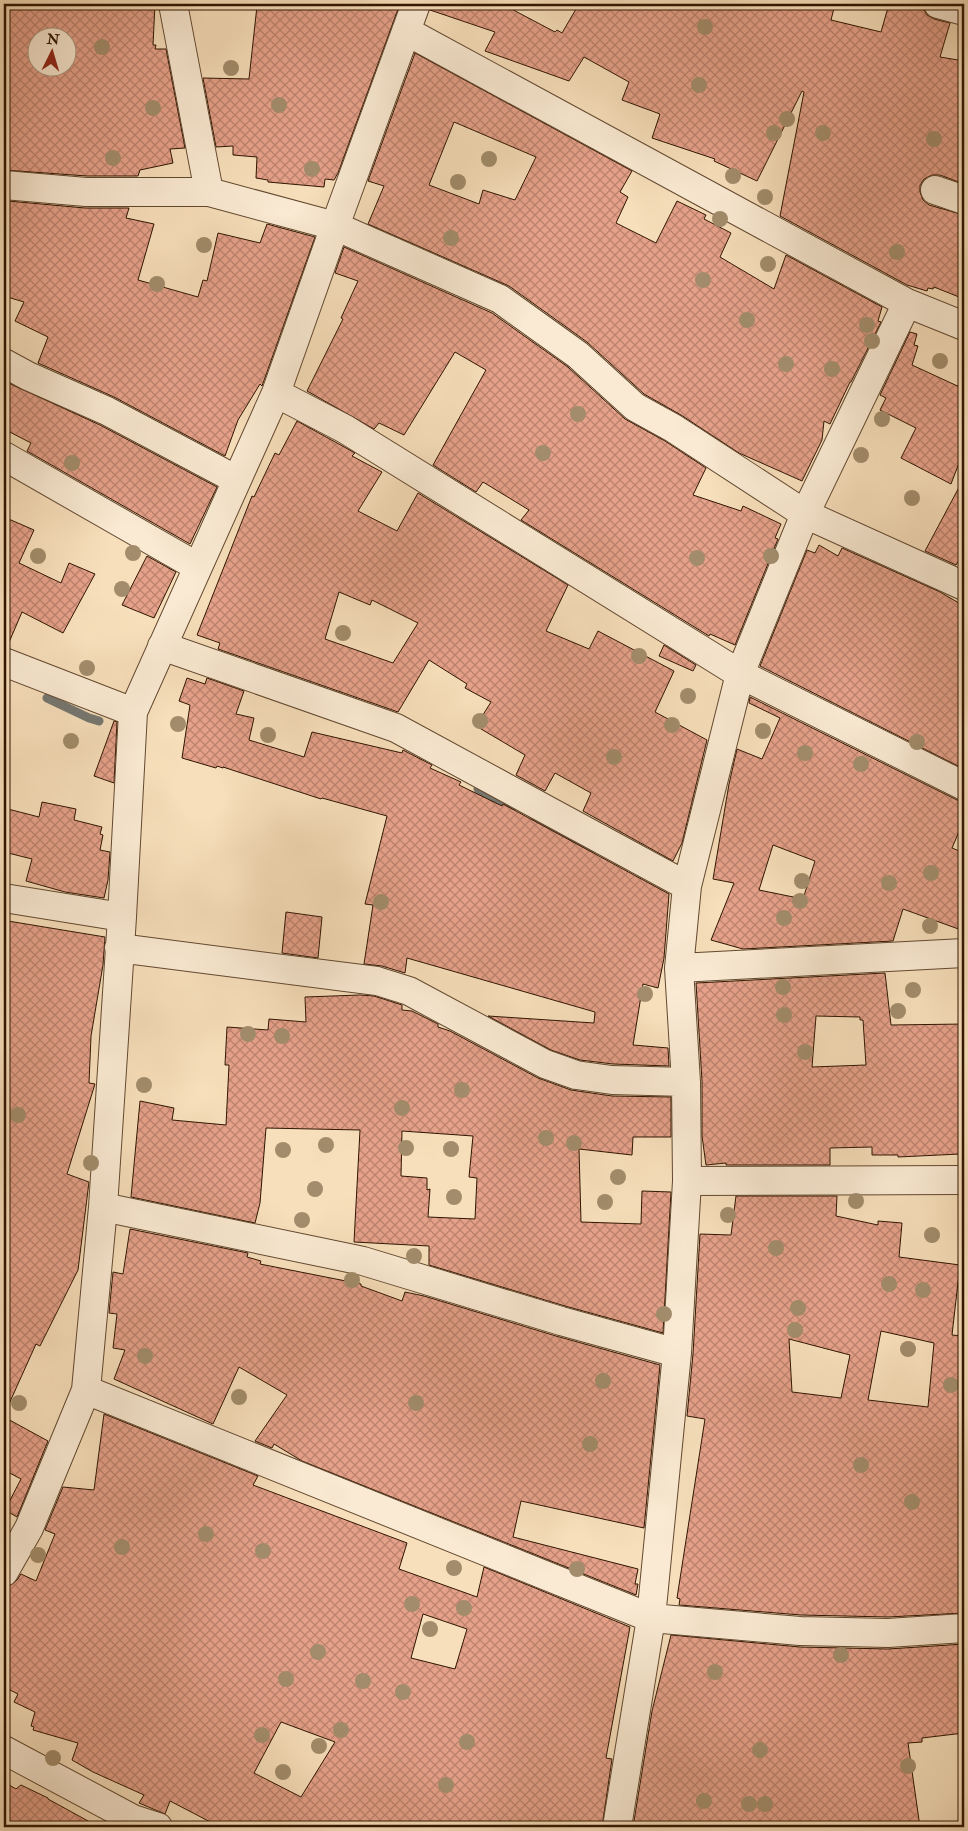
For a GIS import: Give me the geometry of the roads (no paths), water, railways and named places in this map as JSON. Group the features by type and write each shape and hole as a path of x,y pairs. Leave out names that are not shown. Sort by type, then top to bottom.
{"street":[{"path":"173,4 209,192"},
{"path":"4,1572 29,1528 86,1390 103,1207 133,712 276,393 416,4"},
{"path":"938,4 964,11"},
{"path":"406,31 907,303 964,326"},
{"path":"4,185 86,192 209,192 335,226 500,299 578,354 635,407 672,428 805,514 964,586"},
{"path":"935,190 964,200"},
{"path":"617,1827 651,1618 677,1353 687,1181 686,1082 679,968 687,886 740,674 805,514 907,303"},
{"path":"4,362 28,376 107,411 237,480"},
{"path":"276,393 345,429 740,674 964,786"},
{"path":"4,456 198,567"},
{"path":"162,646 396,728 687,886"},
{"path":"4,662 133,712"},
{"path":"4,898 122,917"},
{"path":"119,948 377,981 409,990 545,1064 576,1076 612,1080 686,1082"},
{"path":"679,968 964,953"},
{"path":"687,1181 964,1180"},
{"path":"103,1207 363,1261 561,1321 677,1353"},
{"path":"86,1390 651,1618 800,1631 888,1633 964,1628"},
{"path":"4,1750 133,1819 158,1827"}],"waterway":[{"path":"47,698 99,721"},
{"path":"478,789 511,810"},
{"path":"534,822 590,848"}]}
